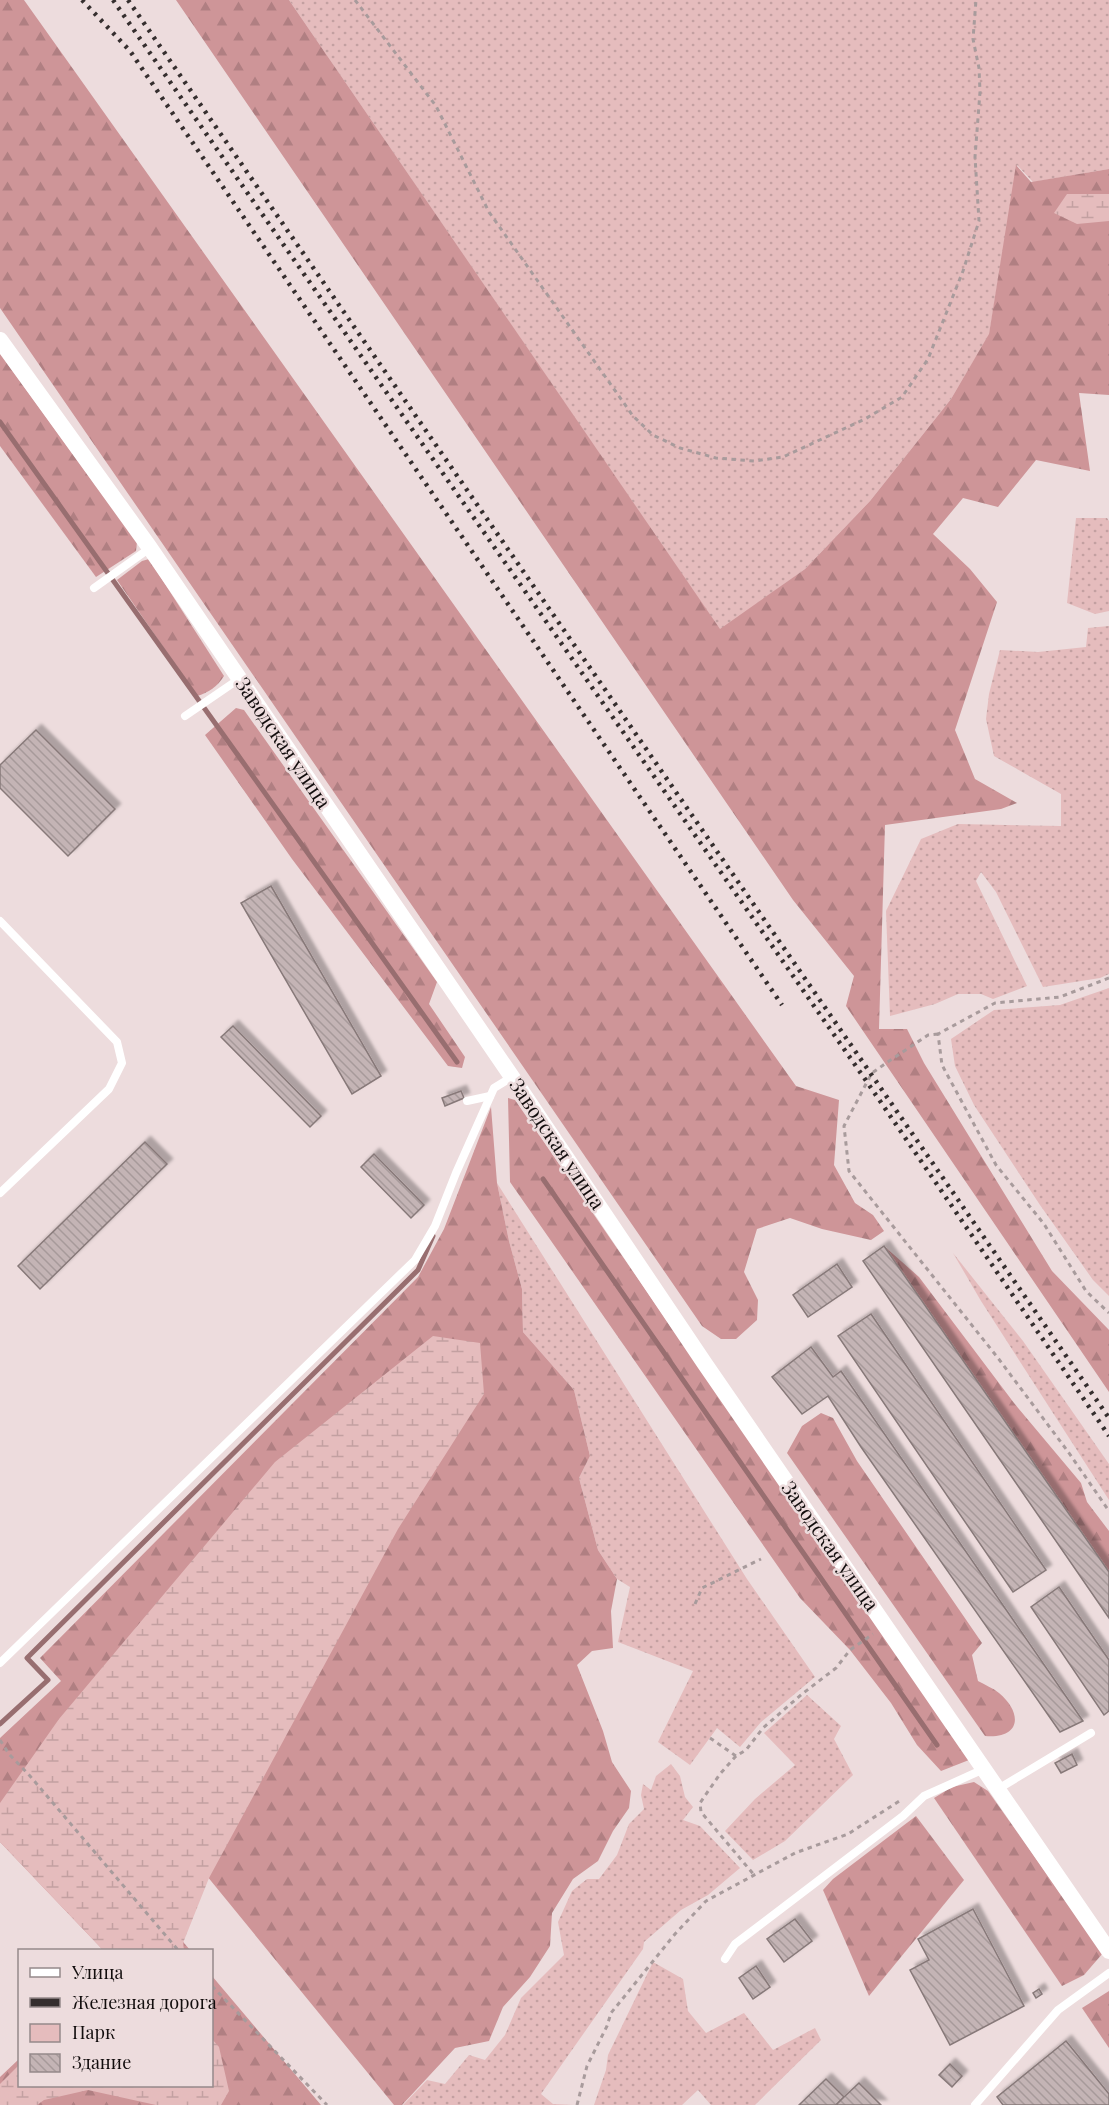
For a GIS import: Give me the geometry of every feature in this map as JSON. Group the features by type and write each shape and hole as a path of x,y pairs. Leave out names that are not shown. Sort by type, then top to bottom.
{"street":[{"name":"Заводская улица","path":"0,340 150,548 512,1077 698,1354 1109,1951"}],"lane":[{"path":"94,588 150,548"},
{"path":"185,716 239,679"},
{"path":"0,1193 109,1089 122,1063 117,1042 2,928"},
{"path":"0,1663 415,1260 435,1226 494,1088 512,1077"},
{"path":"467,1101 490,1096"},
{"path":"998,1789 1091,1733"},
{"path":"725,1959 735,1944 903,1816 924,1796 984,1769"},
{"path":"975,2105 1058,2010 1109,1973"}],"path":[{"path":"355,0 436,106 489,212 633,416 653,435 680,448 716,458 754,461 783,457 865,418 902,397 928,359 963,272 979,220 975,157 980,92 979,68 973,39 976,0"},
{"path":"1109,978 1060,997 995,1003 938,1034 928,1035 872,1073 844,1126 849,1171 998,1358 1109,1511"},
{"path":"938,1034 942,1065 996,1165 1044,1224 1086,1291 1109,1313"},
{"path":"695,1604 702,1588 761,1559"},
{"path":"755,1875 701,1812 700,1803 720,1774 736,1756 746,1750 763,1728 836,1668 850,1650 885,1625"},
{"path":"710,1738 736,1756"},
{"path":"0,1740 9,1754 177,1949"},
{"path":"577,2105 587,2066 611,2013 675,1934 706,1901 795,1853 848,1834 897,1801 924,1796"},
{"path":"213,1987 327,2105"}],"green space":[{"path":"0,0 24,0 796,1086 839,1100 834,1165 855,1203 873,1215 884,1231 871,1240 822,1229 790,1218 757,1229 744,1272 758,1300 757,1320 736,1339 721,1339 702,1326 0,308"},
{"path":"176,0 289,0 720,629 805,569 870,501 951,399 989,334 1016,165 1031,182 1109,169 1109,395 1079,393 1090,471 1036,460 998,507 963,498 933,534 970,569 997,602 955,730 975,779 1017,803 1001,809 885,825 879,1029 907,1029 924,1063 1052,1271 1109,1330 1109,1392 846,1006 854,976 793,900"},
{"path":"289,0 1109,0 1109,169 1033,182 1017,165 989,335 951,399 870,501 805,569 720,630"},
{"path":"1067,194 1109,194 1109,221 1077,224 1054,213"},
{"path":"0,354 137,542 136,551 96,577 0,446"},
{"path":"1076,518 1107,518 1109,521 1109,611 1095,614 1067,603"},
{"path":"149,559 224,676 216,686 201,695 197,696 117,580 142,561"},
{"path":"1109,626 1109,974 1100,978 1043,987 996,892 981,872 976,881 1027,986 993,999 981,994 958,994 935,1004 890,1016 886,911 921,839 958,824 1061,826 1061,794 994,756 986,719 989,694 1000,650 1038,652 1086,647 1088,628"},
{"path":"236,708 244,710 437,982 429,1004 465,1057 462,1068 448,1066 292,859 205,735"},
{"path":"1109,988 1109,1296 1093,1280 974,1105 955,1066 951,1039 994,1010 1060,1005"},
{"path":"508,1098 515,1100 969,1760 941,1771 917,1745 891,1703 850,1650 800,1598 510,1182"},
{"path":"491,1107 497,1183 522,1289 523,1332 574,1390 590,1456 579,1478 598,1550 617,1579 611,1611 613,1648 592,1651 577,1665 603,1731 612,1762 631,1791 629,1808 613,1831 598,1861 573,1879 552,1913 550,1946 530,1977 503,2007 489,2041 455,2048 402,2105 394,2105 95,1739 47,1782 189,1949 102,1949 0,1842 0,1738 61,1681 40,1658 418,1277 444,1229"},
{"path":"497,1183 747,1579 815,1677 761,1722 740,1747 717,1728 690,1765 658,1742 693,1671 618,1642 630,1587 617,1579 598,1550 579,1478 590,1456 574,1390 523,1332 522,1289"},
{"path":"884,1246 919,1277 1014,1403 1081,1483 1087,1502 1109,1531 1109,1572"},
{"path":"953,1253 1023,1341 1109,1464 1109,1500 981,1301"},
{"path":"433,1336 480,1343 484,1394 398,1529 209,1878 183,1943 184,1949 102,1949 0,1842 0,1803 59,1719 275,1462"},
{"path":"821,1413 833,1418 857,1461 982,1643 972,1655 978,1681 999,1693 1012,1709 1015,1716 1014,1723 1012,1729 1006,1733 985,1736 787,1453 802,1426"},
{"path":"807,1695 841,1726 834,1739 853,1775 785,1841 753,1860 725,1831 755,1799 795,1765 764,1733"},
{"path":"671,1764 680,1776 685,1797 693,1807 683,1820 700,1826 740,1868 708,1895 681,1910 644,1942 643,1949 541,2094 553,2104 574,2105 403,2105 427,2080 445,2084 469,2055 485,2060 505,2035 521,1998 564,1955 558,1922 572,1891 587,1879 599,1879 617,1855 629,1824 644,1809 641,1795 643,1784 651,1790 656,1776"},
{"path":"974,1782 988,1791 1103,1953 1084,1975 1062,1986 934,1798 952,1787"},
{"path":"916,1816 964,1880 869,1996 823,1890 833,1879"},
{"path":"653,1962 683,1979 688,2011 706,2033 744,2013 773,2050 815,2028 821,2040 755,2105 711,2105 698,2090 682,2105 594,2105 606,2070 608,2055"},
{"path":"213,1977 321,2105 0,2105 0,2077 18,2060 18,2087 213,2087"},
{"path":"1109,1991 1109,2048 1082,2008"},
{"path":"213,2040 219,2047 229,2091 221,2105 156,2105 88,2090 44,2100 37,2105 0,2105 0,2084 18,2066 18,2087 213,2087"}],"building":[{"path":"36,730 115,809 68,856 0,788 0,765"},
{"path":"271,886 381,1076 352,1094 241,903"},
{"path":"233,1026 321,1116 310,1127 221,1037"},
{"path":"461,1091 464,1098 445,1106 442,1098"},
{"path":"145,1142 167,1164 40,1289 18,1266"},
{"path":"374,1154 424,1205 411,1218 361,1167"},
{"path":"884,1246 1109,1572 1109,1618 863,1261"},
{"path":"837,1264 852,1287 808,1317 793,1295"},
{"path":"871,1314 1046,1570 1013,1592 838,1336"},
{"path":"811,1347 833,1377 841,1371 1083,1721 1060,1732 861,1447 828,1396 802,1414 772,1377"},
{"path":"1059,1587 1109,1660 1109,1711 1104,1715 1031,1607"},
{"path":"1072,1754 1077,1765 1061,1773 1055,1763"},
{"path":"973,1909 1024,2006 950,2045 910,1970 929,1960 918,1939"},
{"path":"795,1919 812,1941 784,1962 767,1939"},
{"path":"756,1966 770,1987 753,1999 739,1978"},
{"path":"1039,1989 1042,1994 1036,1998 1033,1993"},
{"path":"1066,2041 1109,2094 1109,2105 1003,2105 997,2097"},
{"path":"950,2064 962,2076 952,2087 939,2075"},
{"path":"826,2079 844,2097 836,2105 799,2105"},
{"path":"859,2083 881,2105 836,2105 844,2097"}],"waterway":[{"path":"0,422 457,1062"},
{"path":"543,1179 937,1745"},
{"path":"0,1724 48,1680 27,1658 418,1270 433,1236"}],"railway":[{"path":"82,0 130,51 782,1005"},
{"path":"113,0 867,1082 1109,1436"},
{"path":"128,0 1109,1418"}]}
